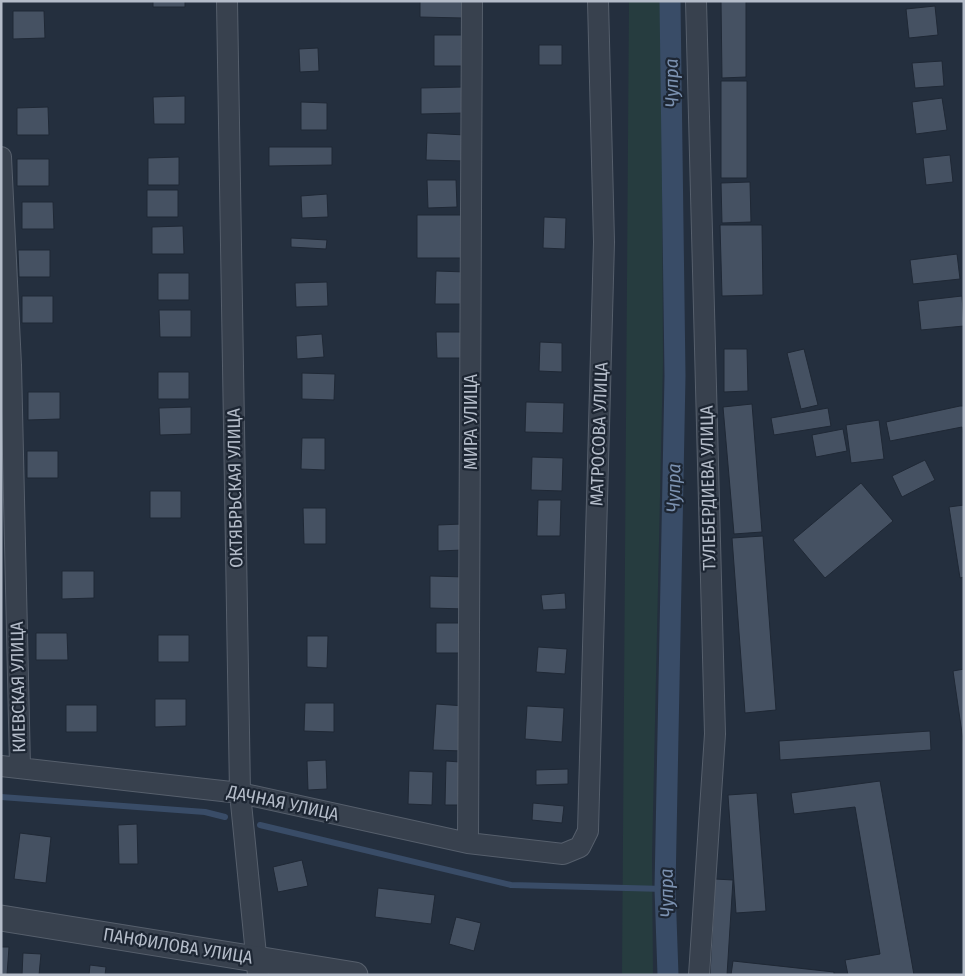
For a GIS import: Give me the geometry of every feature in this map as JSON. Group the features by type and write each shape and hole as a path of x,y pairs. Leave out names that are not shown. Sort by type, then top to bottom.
{"street":[{"name":"ОКТЯБРЬСКАЯ УЛИЦА","path":"228,1 240,793 257,966"},
{"name":"МИРА УЛИЦА","path":"468,843 472,1"},
{"name":"МАТРОСОВА УЛИЦА","path":"563,854 580,847 588,830 604,242 598,1"},
{"name":"ТУЛЕБЕРДИЕВА УЛИЦА","path":"696,1 715,734 699,975"},
{"name":"КИЕВСКАЯ УЛИЦА","path":"1,157 11,365 10,766"},
{"name":"ДАЧНАЯ УЛИЦА","path":"10,766 240,793 468,843 563,854"},
{"name":"ПАНФИЛОВА УЛИЦА","path":"1,918 257,966 355,975"}],"green space":[{"path":"629,1 661,1 663,361 652,857 653,975 622,975"}],"building":[{"path":"153,1 185,1 185,7 153,7"},
{"path":"341,1 341,2 301,2"},
{"path":"420,1 463,1 463,18 420,17"},
{"path":"721,1 746,1 746,77 722,78"},
{"path":"935,6 938,35 909,38 906,9"},
{"path":"13,11 44,11 45,38 13,39"},
{"path":"434,35 462,35 462,66 434,66"},
{"path":"539,45 562,45 562,65 539,65"},
{"path":"318,48 319,71 300,72 299,49"},
{"path":"942,61 944,86 915,88 912,63"},
{"path":"721,81 747,81 747,178 721,178"},
{"path":"463,87 464,113 421,114 421,88"},
{"path":"185,96 185,124 154,124 153,97"},
{"path":"942,98 947,130 916,134 912,102"},
{"path":"301,102 327,103 327,130 301,130"},
{"path":"48,107 49,135 17,135 17,108"},
{"path":"427,133 465,135 464,161 426,160"},
{"path":"269,147 332,147 332,165 269,166"},
{"path":"950,155 953,182 926,185 923,158"},
{"path":"179,157 179,185 148,185 148,158"},
{"path":"17,159 49,159 49,186 17,186"},
{"path":"427,180 456,180 457,207 428,208"},
{"path":"750,182 751,222 722,223 721,183"},
{"path":"147,190 178,190 178,217 147,217"},
{"path":"327,194 328,217 302,218 301,196"},
{"path":"22,202 53,202 54,229 22,229"},
{"path":"417,215 465,215 465,258 417,258"},
{"path":"544,217 566,218 565,249 543,248"},
{"path":"720,225 762,225 763,295 722,296"},
{"path":"183,226 184,254 152,254 152,227"},
{"path":"291,238 327,240 326,249 291,247"},
{"path":"18,250 50,250 50,277 19,277"},
{"path":"957,254 960,279 913,284 910,260"},
{"path":"436,271 466,272 465,304 435,304"},
{"path":"158,273 189,273 189,300 158,300"},
{"path":"327,282 328,306 296,307 295,283"},
{"path":"22,296 53,296 53,323 22,323"},
{"path":"962,296 964,326 921,330 918,301"},
{"path":"159,310 191,310 191,337 160,337"},
{"path":"436,332 463,332 464,358 437,358"},
{"path":"322,334 324,357 297,359 296,336"},
{"path":"540,342 562,343 562,372 539,371"},
{"path":"724,349 747,349 748,391 724,392"},
{"path":"804,349 818,405 801,409 787,353"},
{"path":"158,372 189,372 189,399 158,399"},
{"path":"302,373 335,374 334,400 302,399"},
{"path":"28,392 60,392 60,419 28,420"},
{"path":"526,402 564,403 563,433 525,432"},
{"path":"752,404 762,532 734,534 723,407"},
{"path":"964,406 964,446 962,427 890,441 886,422"},
{"path":"191,407 191,434 160,435 159,408"},
{"path":"828,408 831,426 774,435 771,418"},
{"path":"879,420 884,459 851,463 846,425"},
{"path":"843,429 847,451 816,457 812,435"},
{"path":"302,438 325,438 325,470 301,469"},
{"path":"27,451 58,451 58,478 27,478"},
{"path":"532,457 563,458 562,491 531,490"},
{"path":"925,460 935,480 902,497 892,476"},
{"path":"861,483 893,521 825,578 793,540"},
{"path":"150,491 181,491 181,518 150,518"},
{"path":"538,500 561,500 560,536 537,536"},
{"path":"964,505 964,577 960,578 949,507"},
{"path":"303,508 326,508 326,544 304,544"},
{"path":"462,524 463,550 438,551 438,525"},
{"path":"763,536 776,710 745,713 732,538"},
{"path":"62,571 94,571 94,598 62,599"},
{"path":"430,576 465,577 465,609 430,608"},
{"path":"565,593 566,609 543,610 541,595"},
{"path":"436,623 464,623 464,653 436,653"},
{"path":"36,633 67,633 68,660 36,660"},
{"path":"158,635 189,635 189,662 158,662"},
{"path":"307,636 328,636 327,668 307,667"},
{"path":"538,647 567,649 565,674 536,672"},
{"path":"964,669 964,747 953,671"},
{"path":"155,699 186,699 186,726 155,727"},
{"path":"305,703 334,703 334,732 304,731"},
{"path":"436,704 465,706 463,751 433,750"},
{"path":"66,705 97,705 97,732 66,732"},
{"path":"527,706 564,708 562,742 525,739"},
{"path":"930,731 931,750 780,760 779,741"},
{"path":"326,760 327,789 308,790 307,761"},
{"path":"446,761 460,762 458,805 445,805"},
{"path":"568,769 568,784 536,785 536,770"},
{"path":"409,771 433,772 432,805 408,804"},
{"path":"880,781 914,975 848,975 845,960 880,954 855,807 794,814 791,793"},
{"path":"757,793 766,911 736,913 728,795"},
{"path":"533,803 564,806 562,823 532,820"},
{"path":"137,824 138,864 119,864 118,825"},
{"path":"20,833 51,837 46,883 14,879"},
{"path":"302,860 308,886 278,892 273,867"},
{"path":"715,879 733,880 727,975 710,975"},
{"path":"378,888 435,895 431,924 375,917"},
{"path":"456,917 481,923 474,951 449,944"},
{"path":"1,947 9,947 7,975 1,974"},
{"path":"23,953 41,954 39,975 22,975"},
{"path":"733,961 834,972 834,975 731,975"},
{"path":"90,965 106,967 105,975 89,975"}],"waterway":[{"name":"Чупра","path":"668,975 665,889 675,376 670,1"},
{"path":"1,797 205,812 225,817"},
{"path":"260,825 511,885 665,889"}]}
